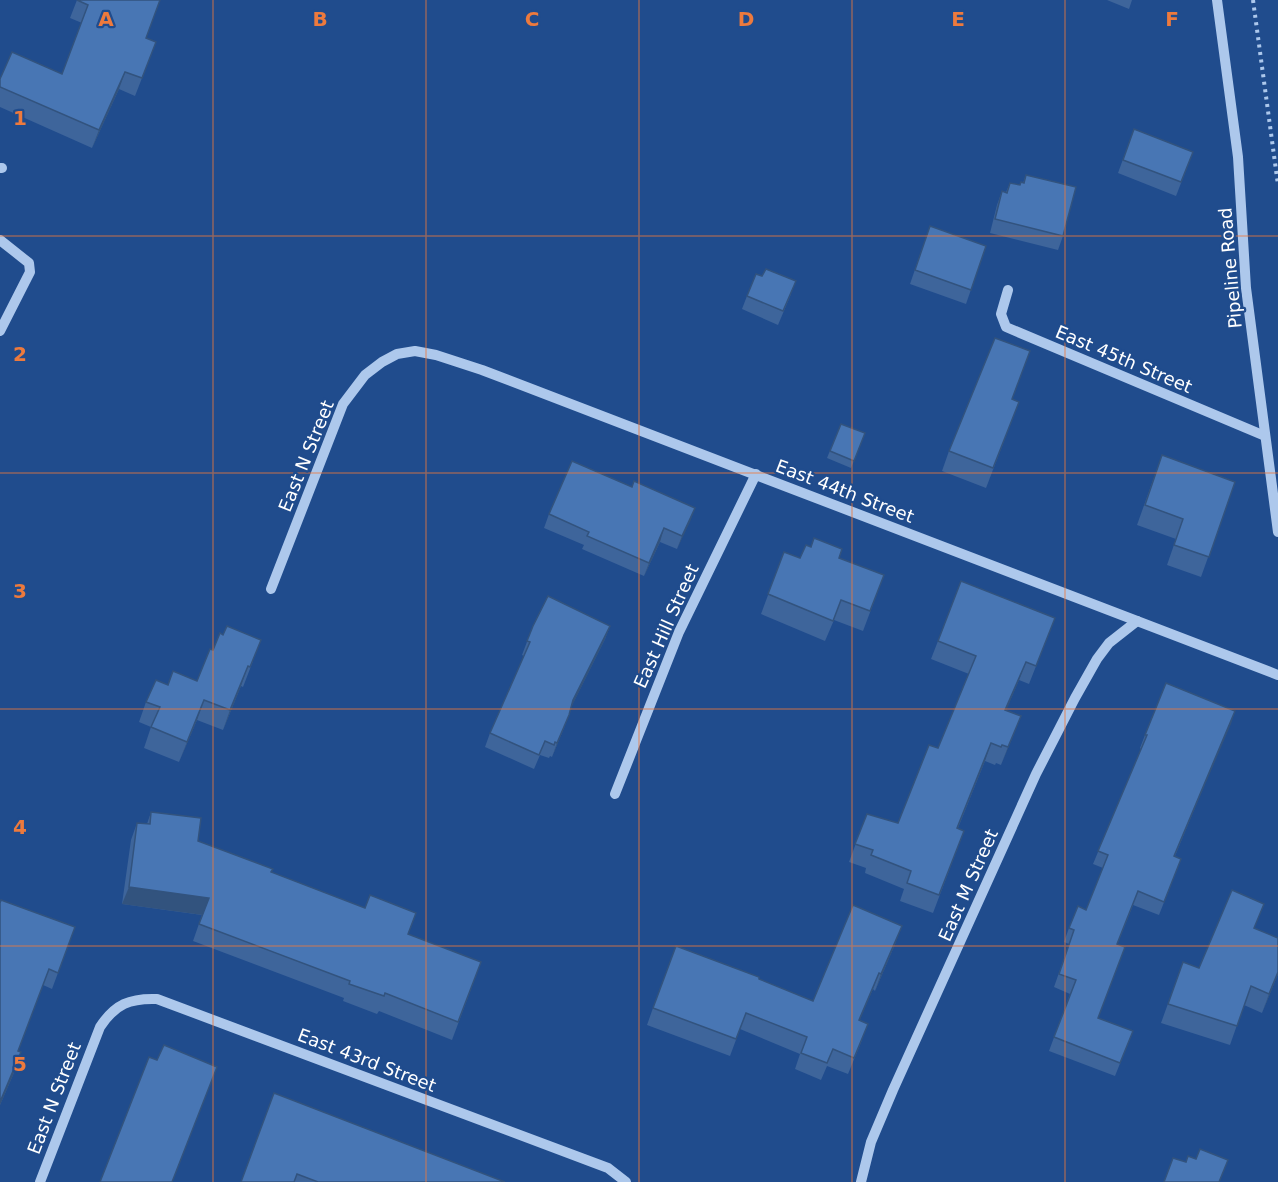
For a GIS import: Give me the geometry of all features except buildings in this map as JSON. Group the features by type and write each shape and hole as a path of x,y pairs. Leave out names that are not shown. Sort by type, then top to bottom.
{"street":[{"name":"Pipeline Road","path":"1217,0 1238,157 1246,288 1278,532"},
{"path":"0,240 24,257 29,263 30,272 0,332"},
{"name":"East 45th Street","path":"1008,290 1001,314 1006,327 1265,436"},
{"name":"East 44th Street","path":"397,354 415,351 473,367 1278,675"},
{"name":"East N Street","path":"271,589 343,404 365,375 397,354"},
{"name":"East Hill Street","path":"615,794 679,632 756,474"},
{"name":"East M Street","path":"861,1182 871,1142 893,1090 1036,774 1097,659 1109,643 1137,621"},
{"name":"East 43rd Street","path":"100,1027 110,1012 123,1004 140,998 157,999 608,1168 626,1182"},
{"name":"East N Street","path":"40,1182 100,1027"}],"path":[{"path":"1253,0 1278,185"}]}
